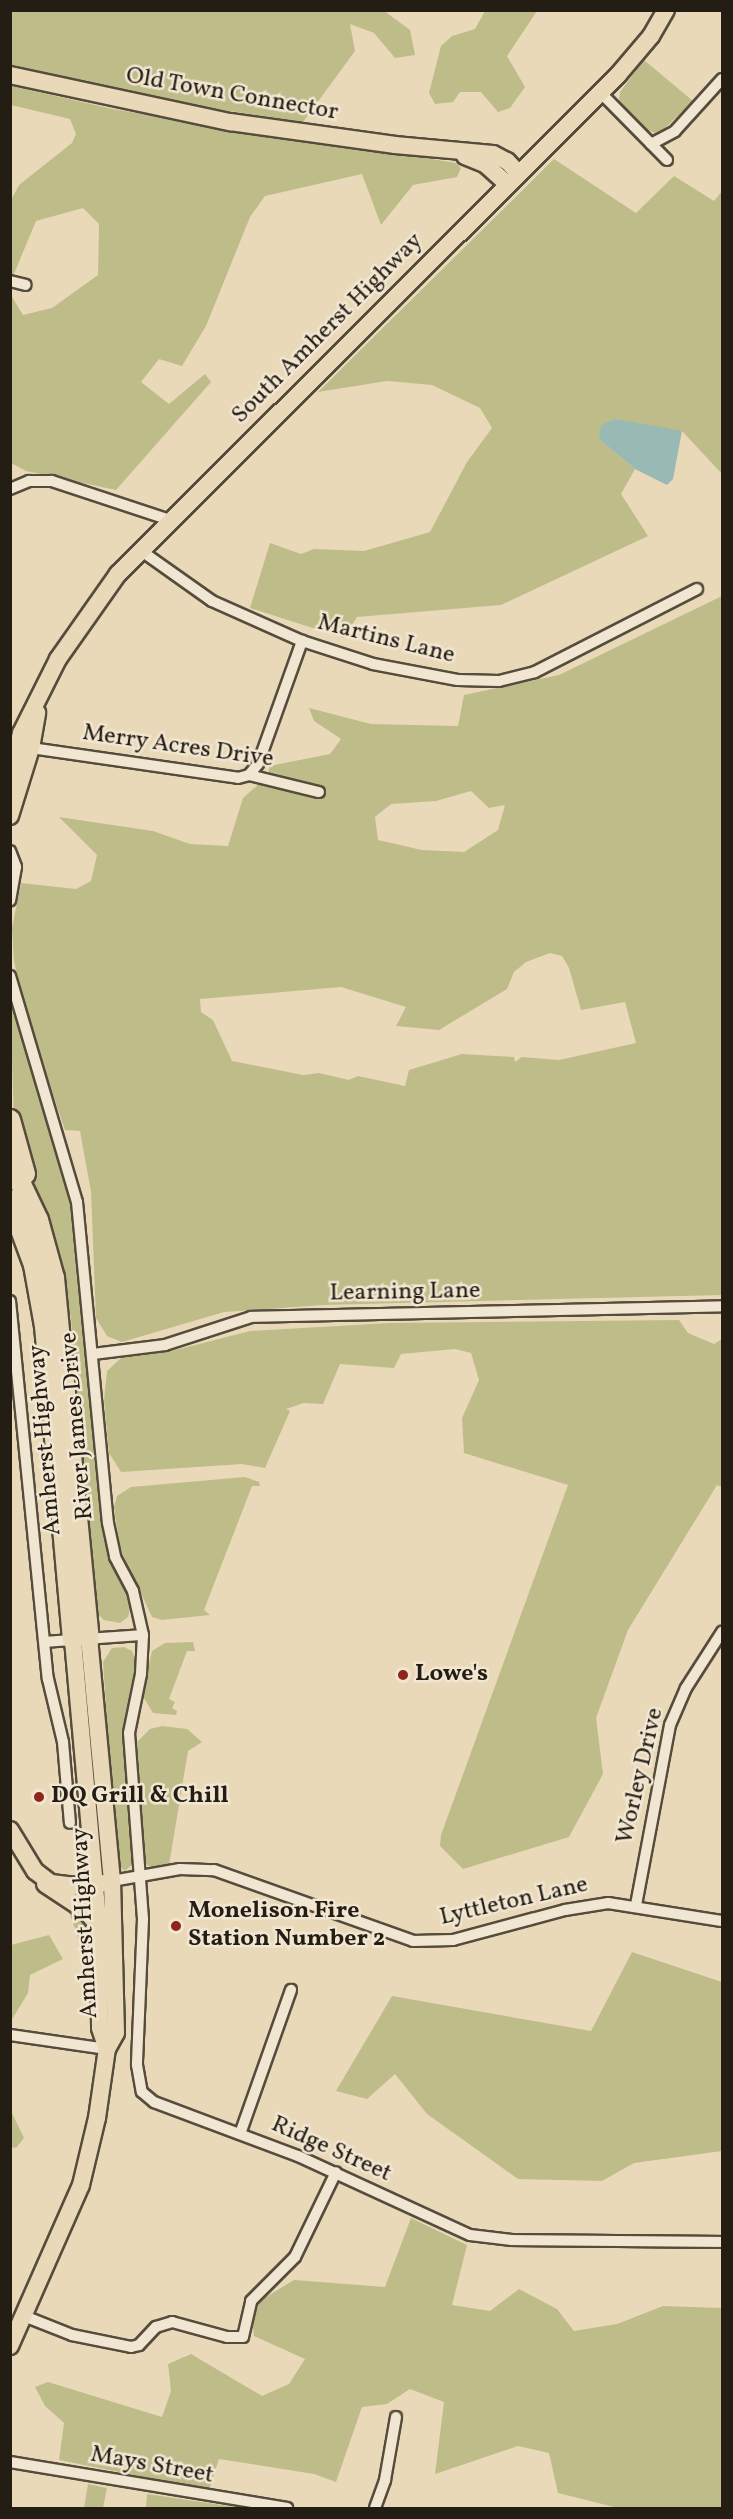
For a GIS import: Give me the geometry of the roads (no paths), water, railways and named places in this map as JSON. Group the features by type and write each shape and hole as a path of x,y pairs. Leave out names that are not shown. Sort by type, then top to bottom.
{"highway":[{"path":"10,1120 38,1220"},
{"name":"Amherst Highway","path":"10,1161 38,1220 59,1309 81,1639"},
{"name":"Amherst Highway","path":"10,1200 25,1235 40,1296 81,1639"}],"main road":[{"name":"South Amherst Highway","path":"10,777 21,733 81,624 140,550 601,93 637,55 666,10"},
{"name":"Old Town Connector","path":"10,75 230,122 493,154 507,161 513,179"},
{"name":"South Amherst Highway","path":"10,816 31,748 41,695"},
{"name":"Amherst Highway","path":"81,1639 116,2032 107,2049"},
{"path":"10,1830 49,1889 94,1917 99,1931"},
{"path":"42,1878 65,1886 104,1883"},
{"name":"Amherst Highway","path":"104,1883 99,1931 100,2028 107,2049"},
{"path":"10,2346 88,2163 107,2049"}],"street":[{"path":"651,144 675,131 723,79"},
{"path":"601,93 667,160"},
{"path":"10,281 26,285"},
{"path":"10,489 29,482 52,481 170,520"},
{"name":"Martins Lane","path":"140,550 212,601 302,640 412,674 499,681 552,664 697,589"},
{"path":"249,775 258,764 302,640"},
{"name":"Merry Acres Drive","path":"31,748 238,778 249,775 319,792"},
{"path":"10,851 16,867 10,900"},
{"name":"River James Drive","path":"10,976 77,1202 110,1540 133,1591 143,1635 141,1674 129,1733 140,1876"},
{"path":"10,1301 48,1679 63,1742 70,1823"},
{"name":"Learning Lane","path":"93,1354 165,1345 251,1317 723,1306"},
{"name":"Worley Drive","path":"636,1905 670,1725 686,1688 723,1632"},
{"path":"45,1642 143,1635"},
{"name":"Lyttleton Lane","path":"104,1883 199,1868 229,1873 413,1941 453,1940 597,1904 636,1905 723,1921"},
{"name":"Ridge Street","path":"140,1876 144,1961 137,2065 140,2089 154,2102 336,2172 453,2229 484,2239 723,2242"},
{"path":"240,2134 291,1990"},
{"path":"10,2035 107,2049"},
{"path":"24,2316 72,2335 131,2347 156,2327 172,2322 227,2337 243,2337 251,2301 295,2258 336,2172"},
{"path":"375,2508 385,2480 396,2417"},
{"name":"Mays Street","path":"10,2462 287,2508"}],"water":[{"path":"616,419 682,431 673,479 667,485 635,469 599,439 601,425"}],"place":[{"name":"Lowe's","path":"403,1675"},
{"name":"DQ Grill & Chill","path":"39,1797"},
{"name":"Monelison Fire Station Number 2","path":"176,1926"}]}
